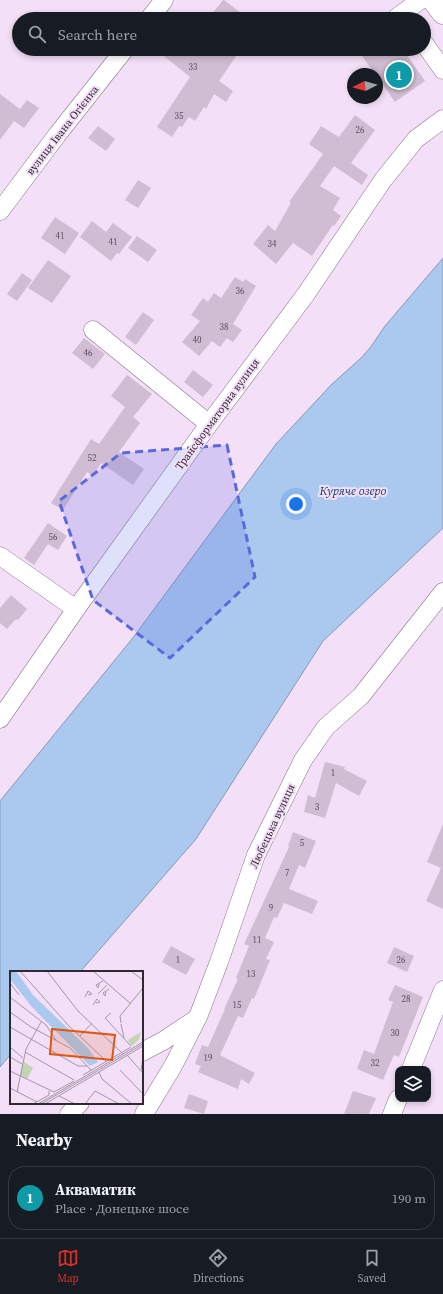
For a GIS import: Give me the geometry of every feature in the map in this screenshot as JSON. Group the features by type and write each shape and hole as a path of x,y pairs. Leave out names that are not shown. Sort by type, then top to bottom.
{"highway":[{"path":"433,0 443,13"}],"street":[{"path":"154,12 164,0"},
{"path":"401,12 420,0"},
{"path":"431,53 443,70"},
{"name":"вулиця Івана Огієнка","path":"0,211 57,135 119,56"},
{"name":"Трансформаторна вулиця","path":"0,719 76,609 209,424 306,294 383,180 416,139 443,119"},
{"path":"93,330 209,424"},
{"path":"0,556 76,609"},
{"name":"Любецька вулиця","path":"144,1114 173,1066 198,1017 219,962 256,855 303,760 326,727 361,696 443,592"},
{"path":"412,1066 443,990"},
{"path":"143,1052 163,1042 198,1017"},
{"path":"392,1114 397,1102"},
{"path":"69,1114 79,1104"}],"highlighted area":[{"path":"227,445 255,577 170,658 93,600 59,501 121,453"}],"water":[{"name":"Куряче озеро","path":"443,258 443,528 323,641 196,839 81,971 10,971 10,1055 0,1067 0,801 132,639 276,444 332,384 360,359 370,348 385,326"}],"building":[{"path":"224,0 240,12 214,12"},
{"path":"164,56 236,56 219,81 233,91 226,102 214,94 206,109 204,107 195,121 189,117 182,127 179,126 172,137 157,127 190,77"},
{"path":"362,56 408,56 425,81 395,102 383,85 383,68 371,68"},
{"path":"0,94 20,109 27,100 39,108 24,128 14,121 0,140"},
{"path":"355,115 375,130 351,163 368,175 362,185 334,166 320,186 340,198 333,210 341,216 312,256 293,243 276,264 253,244 268,225 275,231 291,203 289,202 323,154 309,144 321,126 339,137"},
{"path":"98,126 115,139 106,151 88,138"},
{"path":"138,180 151,188 138,208 125,200"},
{"path":"55,217 79,233 65,254 41,238"},
{"path":"92,221 106,232 113,223 132,237 119,254 117,253 111,261 80,237"},
{"path":"137,236 157,250 148,262 128,248"},
{"path":"48,260 71,276 52,303 28,288"},
{"path":"22,273 32,280 17,301 7,294"},
{"path":"235,277 243,282 245,279 256,286 233,324 242,330 233,342 227,338 220,347 212,341 199,356 182,342 200,321 191,315 203,298 208,302 214,293 221,298"},
{"path":"143,312 154,320 136,345 125,337"},
{"path":"84,338 105,354 93,369 72,353"},
{"path":"193,370 213,385 203,397 184,382"},
{"path":"127,375 152,394 133,417 140,423 119,452 144,469 133,485 101,463 93,476 87,472 63,510 51,503 91,439 99,444 125,407 111,396"},
{"path":"48,523 67,536 58,550 48,544 34,565 24,558"},
{"path":"11,595 27,609 18,620 16,619 7,629 0,623 0,608"},
{"path":"325,762 345,767 344,769 367,781 359,796 336,783 325,818 304,812 308,795 315,798"},
{"path":"443,824 443,909 426,901 441,868 427,862"},
{"path":"293,832 316,841 305,868 299,865 289,889 318,901 312,914 284,903 277,918 274,917 265,938 274,942 266,959 270,960 254,999 252,998 243,1018 238,1016 220,1055 255,1073 249,1084 241,1079 238,1089 198,1072 201,1066 195,1064 202,1045 208,1047 238,979 236,978 249,946 244,944 289,847 288,846"},
{"path":"171,946 195,959 186,975 162,962"},
{"path":"394,947 414,956 407,972 387,963"},
{"path":"395,985 423,997 399,1057 394,1055 383,1080 357,1069 364,1050 374,1054 393,1002 388,1000"},
{"path":"353,1091 376,1098 369,1114 344,1114"},
{"path":"189,1094 208,1101 204,1114 184,1108"}],"place":[{"name":"Акваматик","path":"399,75"}]}
